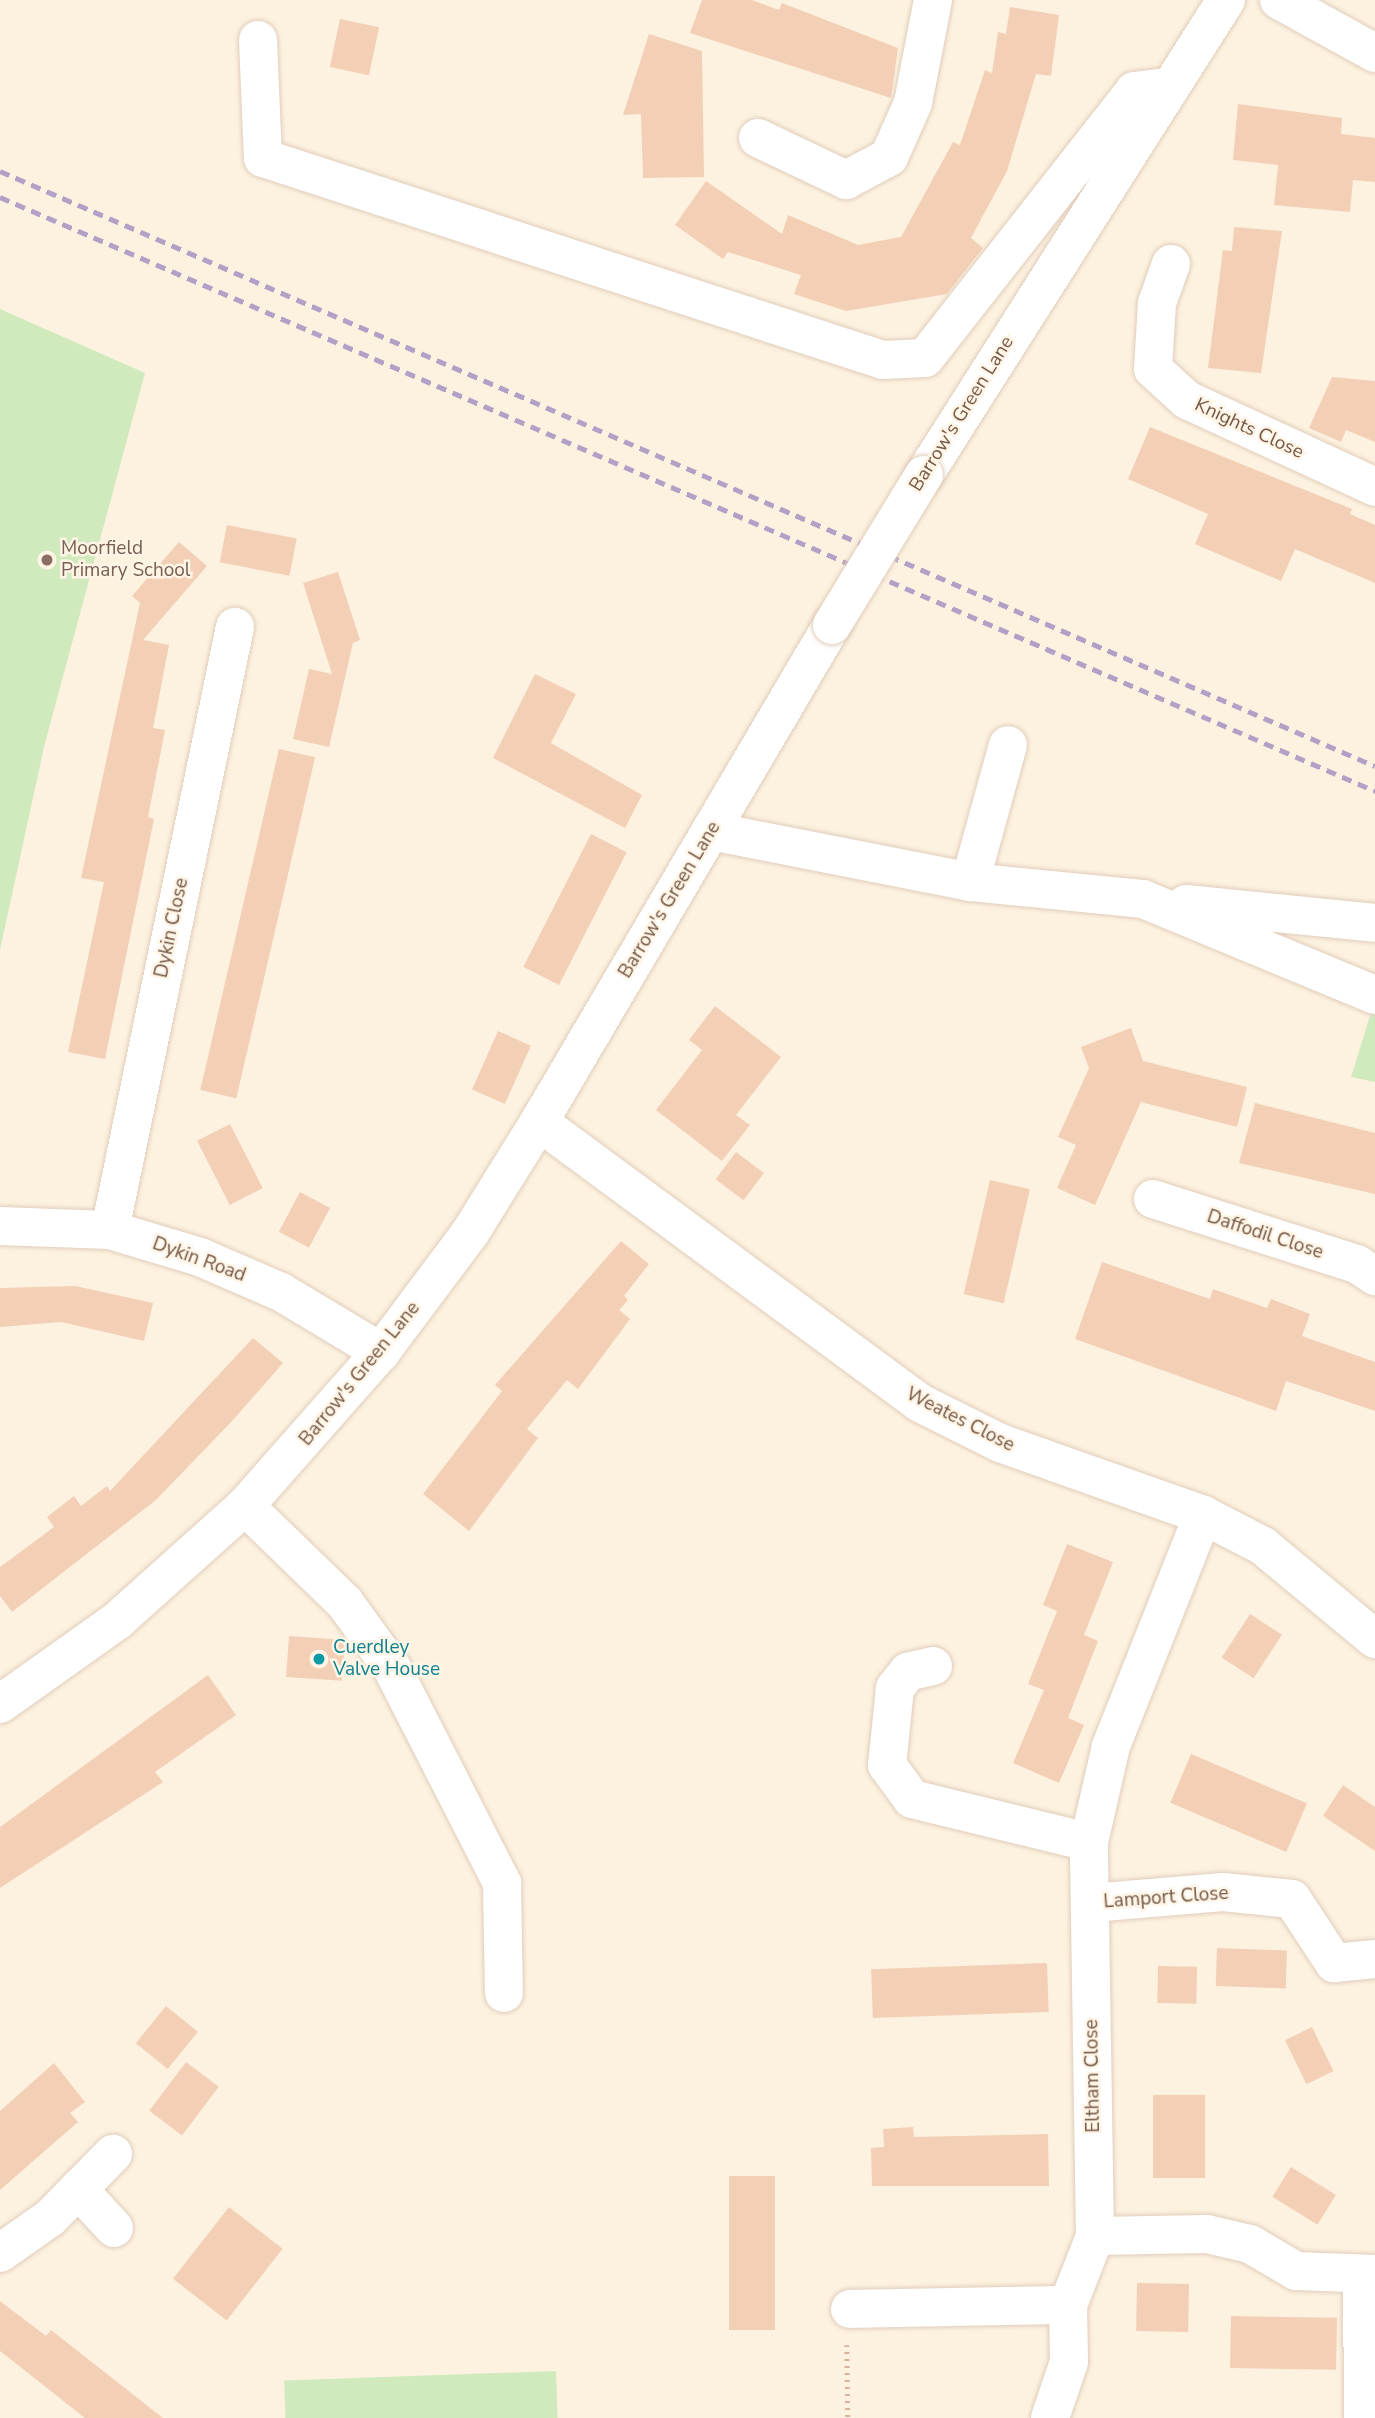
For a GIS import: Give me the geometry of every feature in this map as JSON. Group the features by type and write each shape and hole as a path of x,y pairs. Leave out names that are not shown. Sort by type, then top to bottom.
{"street":[{"path":"758,138 846,180 889,157 913,103 933,0"},
{"name":"Barrow's Green Lane","path":"0,1704 118,1620 245,1506 382,1352 470,1233 539,1122 832,625 1166,87 1226,0"},
{"path":"1279,0 1375,53"},
{"path":"258,40 263,158 883,360 925,358 1134,91 1166,87"},
{"name":"Knights Close","path":"1171,264 1157,303 1153,369 1187,400 1375,487"},
{"name":"Dykin Close","path":"110,1230 235,627"},
{"path":"970,882 1008,745"},
{"path":"711,831 970,882 1375,923"},
{"path":"1143,899 1375,995"},
{"name":"Weates Close","path":"539,1122 920,1403 1000,1443 1203,1515 1313,1582 1375,1639"},
{"name":"Daffodil Close","path":"1153,1199 1357,1264 1375,1276"},
{"name":"Dykin Road","path":"0,1226 110,1230 200,1257 281,1292 382,1352"},
{"path":"245,1506 345,1603 392,1668 502,1883 504,1993"},
{"name":"Eltham Close","path":"1050,2418 1069,2362 1068,2305 1095,2236 1089,1842 1111,1746 1203,1515"},
{"path":"933,1667 908,1672 895,1688 887,1765 912,1799 1089,1842"},
{"name":"Lamport Close","path":"1091,1903 1223,1892 1292,1899 1334,1963 1375,1959"},
{"path":"0,2253 78,2189 113,2154"},
{"path":"78,2189 114,2228"},
{"path":"1095,2236 1207,2234 1250,2244 1296,2271 1368,2274 1363,2418"},
{"path":"850,2309 1068,2305"}],"path":[{"path":"848,2418 850,2309"}],"green space":[{"name":"Moorfield Primary School","path":"0,309 145,373 44,747 0,950"},
{"path":"1375,1000 1375,1082 1351,1077"},
{"path":"556,2371 558,2418 285,2418 284,2380"}],"building":[{"path":"702,0 752,0 779,10 782,3 898,48 891,98 690,33"},
{"path":"1010,7 1059,15 1051,76 1036,74 1007,171 971,238 983,248 947,294 846,311 794,294 801,275 728,252 723,259 675,225 706,181 782,234 788,215 858,245 901,237 953,142 960,145 985,70 992,73 998,32 1006,34"},
{"path":"340,19 379,27 369,75 330,67"},
{"path":"649,34 702,51 704,177 643,178 641,114 623,115"},
{"path":"1238,104 1342,118 1341,134 1375,138 1375,182 1353,180 1350,212 1274,205 1278,165 1233,160"},
{"path":"1234,227 1282,231 1261,373 1208,368 1223,250 1232,251"},
{"path":"1332,377 1375,381 1375,442 1346,430 1341,442 1309,428"},
{"path":"1150,427 1352,509 1350,514 1375,525 1375,583 1295,549 1281,581 1195,544 1208,514 1128,479"},
{"path":"227,525 297,539 289,576 220,562"},
{"path":"179,542 207,566 143,640 169,645 153,728 165,730 148,817 154,819 105,1059 68,1052 104,882 81,878 140,603 132,596"},
{"path":"338,572 360,640 353,643 329,747 293,739 309,669 332,674 303,583"},
{"path":"535,674 576,694 551,743 642,795 625,828 493,758"},
{"path":"279,749 315,757 236,1098 200,1090"},
{"path":"591,834 627,852 559,985 523,967"},
{"path":"715,1006 781,1057 736,1115 750,1125 722,1161 656,1110 702,1050 689,1040"},
{"path":"1131,1028 1143,1061 1247,1087 1237,1127 1141,1102 1095,1205 1057,1188 1076,1145 1058,1137 1089,1068 1081,1047"},
{"path":"498,1031 531,1046 505,1104 472,1089"},
{"path":"1255,1103 1375,1133 1375,1194 1239,1163"},
{"path":"230,1124 263,1188 230,1205 197,1141"},
{"path":"736,1152 764,1173 743,1200 716,1179"},
{"path":"990,1180 1030,1189 1004,1303 964,1294"},
{"path":"300,1192 330,1208 309,1248 279,1232"},
{"path":"621,1241 649,1264 624,1296 628,1300 619,1310 630,1319 578,1389 567,1380 527,1429 538,1438 469,1531 423,1494 502,1391 495,1385"},
{"path":"1102,1262 1210,1299 1213,1289 1267,1308 1271,1299 1310,1314 1302,1336 1375,1362 1375,1411 1286,1381 1276,1411 1075,1339"},
{"path":"75,1286 153,1303 144,1341 61,1322 0,1327 0,1288"},
{"path":"253,1338 283,1363 234,1419 156,1500 12,1612 0,1596 0,1567 54,1527 47,1517 74,1496 81,1506 107,1486 110,1491"},
{"path":"1067,1544 1113,1562 1084,1635 1098,1641 1068,1718 1084,1725 1059,1783 1013,1763 1044,1690 1028,1684 1057,1611 1043,1605"},
{"path":"1250,1614 1282,1635 1254,1678 1222,1658"},
{"name":"Cuerdley Valve House","path":"289,1636 345,1640 342,1681 286,1677"},
{"path":"208,1675 236,1715 155,1772 163,1782 0,1888 0,1827"},
{"path":"1191,1754 1307,1803 1286,1852 1170,1803"},
{"path":"1343,1785 1375,1807 1375,1851 1323,1816"},
{"path":"1217,1948 1287,1950 1286,1988 1216,1986"},
{"path":"1047,1963 1049,2012 873,2018 871,1969"},
{"path":"1158,1966 1197,1967 1196,2004 1157,2003"},
{"path":"166,2006 198,2032 168,2069 136,2043"},
{"path":"1312,2027 1333,2071 1307,2084 1285,2040"},
{"path":"186,2062 219,2087 182,2135 149,2111"},
{"path":"54,2063 85,2102 70,2113 78,2122 0,2190 0,2111"},
{"path":"1153,2095 1205,2095 1205,2178 1153,2178"},
{"path":"913,2127 914,2137 1048,2134 1049,2186 872,2186 871,2148 884,2147 883,2129"},
{"path":"1291,2167 1336,2195 1317,2225 1272,2197"},
{"path":"729,2176 775,2176 775,2330 729,2330"},
{"path":"229,2207 283,2249 227,2321 173,2279"},
{"path":"1137,2283 1189,2284 1188,2332 1136,2331"},
{"path":"0,2301 46,2336 51,2330 163,2418 85,2418 0,2351"},
{"path":"1231,2316 1337,2318 1336,2370 1230,2368"}],"railway":[{"path":"0,171 1375,766"},
{"path":"0,197 1375,791"}],"place":[{"name":"Moorfield Primary School","path":"47,560"},
{"name":"Cuerdley Valve House","path":"319,1659"}]}
